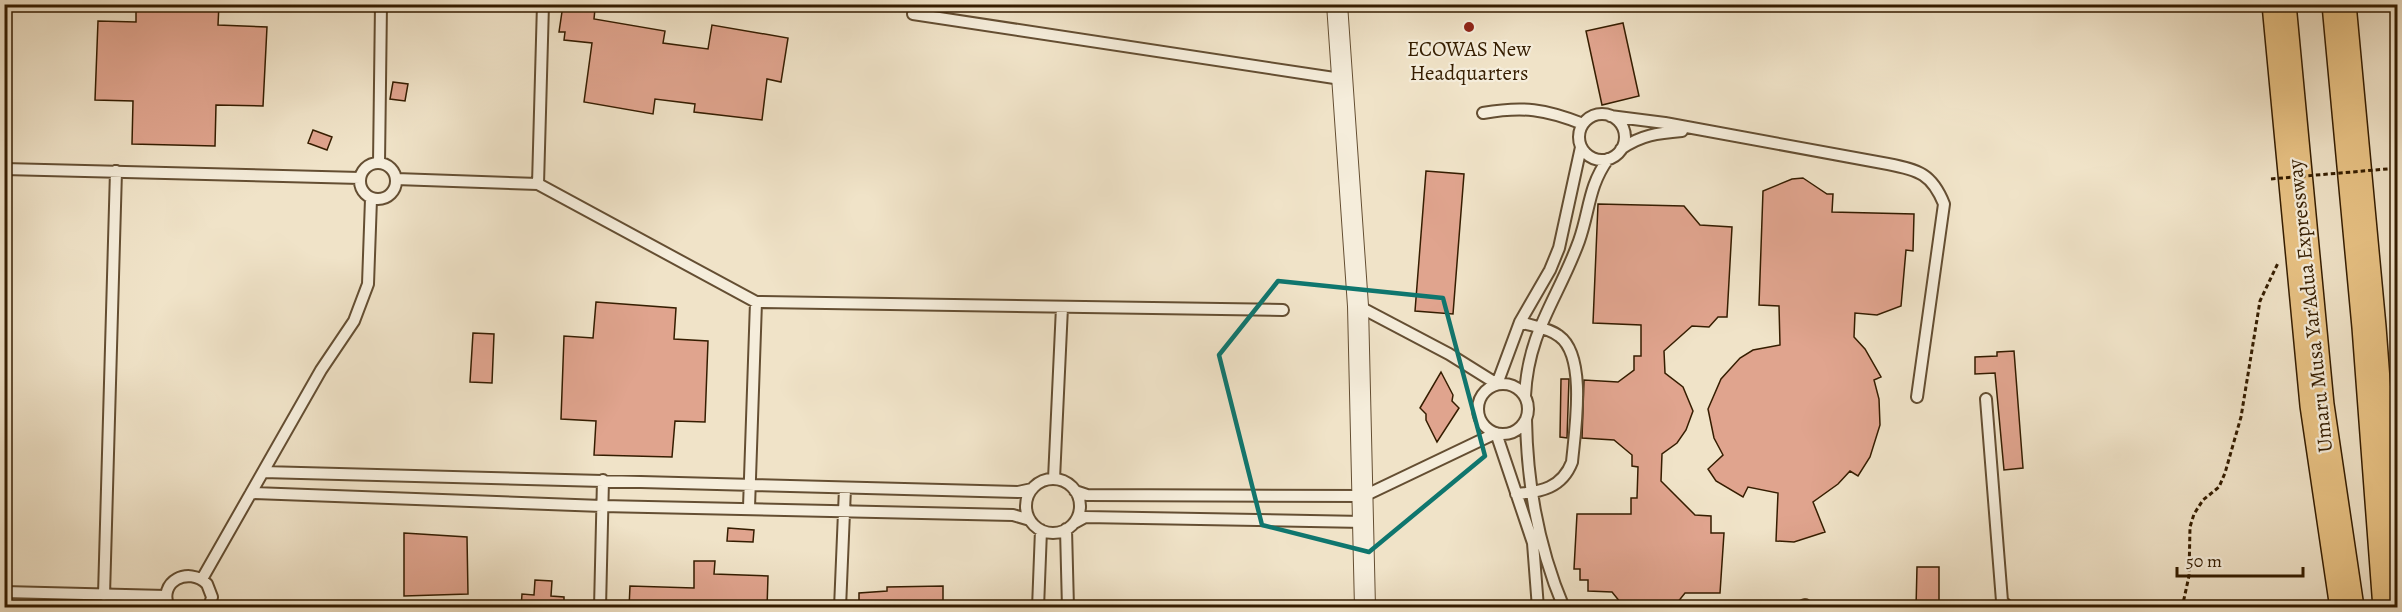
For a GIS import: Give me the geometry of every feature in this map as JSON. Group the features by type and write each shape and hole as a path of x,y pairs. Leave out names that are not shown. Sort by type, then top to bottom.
{"highway":[{"name":"Umaru Musa Yar'Adua Expressway","path":"2279,4 2317,405 2347,608"},
{"path":"2339,4 2369,327 2390,608"}],"street":[{"path":"1337,4 1358,306 1365,608"}],"lane":[{"path":"379,163 381,4"},
{"path":"538,184 543,4"},
{"path":"913,14 1341,79"},
{"path":"1483,113 1513,108 1539,109 1583,124"},
{"path":"1538,608 1533,543 1496,433 1483,424 1478,409 1483,393 1497,384 1520,322 1550,270 1558,248 1581,147 1580,132 1583,124 1595,116 1665,123 1691,130 1911,169 1927,176 1937,188 1944,204 1917,397"},
{"path":"1610,116 1617,120 1624,134 1621,149"},
{"path":"1525,396 1528,357 1580,238 1593,183 1608,159 1636,139 1654,133 1691,130"},
{"path":"1581,147 1595,159 1608,159"},
{"path":"379,163 390,168 396,179 393,192 389,196 383,199 371,199 361,190 360,178 367,167 379,163"},
{"path":"4,169 360,178"},
{"path":"104,595 116,171"},
{"path":"396,179 538,184 756,302 1283,310"},
{"path":"202,579 321,370 354,321 368,284 371,199"},
{"path":"749,507 756,302"},
{"path":"1358,306 1449,354 1497,384 1513,385 1525,396 1528,403 1527,461 1552,581 1564,608"},
{"path":"1054,479 1062,307"},
{"path":"1516,494 1533,493 1560,483 1568,473 1572,462 1575,426 1576,380 1573,354 1557,334 1520,322"},
{"path":"1986,399 2004,605"},
{"path":"263,472 1018,492 1032,489 1046,479 1054,479 1063,480 1075,491 1087,495 1364,496 1496,433 1510,433 1523,425 1526,418"},
{"path":"600,608 603,480"},
{"path":"840,608 845,488"},
{"path":"1030,520 1026,504 1032,489"},
{"path":"1068,608 1070,526 1080,507 1075,491"},
{"path":"251,494 602,506 749,507 1013,515 1030,520 1041,530 1051,532 1070,526 1085,517 1364,522"},
{"path":"1038,608 1041,530"},
{"path":"4,592 104,595 168,602 171,583 183,575 190,574 202,579 211,590 209,608"}],"path":[{"path":"2271,179 2397,168"},
{"path":"2283,174 2285,186"},
{"path":"2182,608 2189,576 2190,526 2194,514 2219,487 2225,473 2241,417 2260,301 2279,261"}],"highlighted area":[{"path":"1278,281 1443,298 1485,456 1369,552 1262,525 1219,355"}],"building":[{"path":"136,4 219,4 218,25 267,27 263,106 216,105 215,146 132,144 133,101 95,100 98,21 136,22"},
{"path":"563,5 595,9 594,19 665,31 663,43 708,49 712,25 788,38 781,82 767,79 762,120 694,112 695,104 655,99 653,114 584,102 592,43 564,40 565,32 559,32"},
{"path":"1623,23 1639,96 1602,105 1586,31"},
{"path":"393,82 408,84 405,101 390,99"},
{"path":"313,130 332,137 327,150 308,143"},
{"path":"1426,171 1464,174 1453,314 1415,311"},
{"path":"1803,178 1827,194 1833,194 1832,212 1914,214 1913,251 1906,250 1901,306 1877,315 1855,313 1854,337 1865,349 1881,377 1874,380 1879,399 1880,425 1870,457 1858,476 1850,471 1838,484 1813,502 1825,532 1794,542 1776,541 1778,493 1748,487 1743,497 1716,481 1708,469 1723,455 1714,438 1708,409 1721,379 1740,358 1753,350 1780,345 1779,306 1759,305 1763,191 1792,179"},
{"path":"1598,204 1684,206 1700,225 1732,227 1727,317 1718,317 1709,327 1692,326 1664,351 1665,373 1683,387 1693,411 1686,430 1677,443 1662,454 1661,481 1695,515 1711,516 1711,533 1724,533 1720,593 1685,593 1673,608 1625,608 1612,592 1588,591 1588,580 1580,580 1580,569 1574,569 1577,514 1631,514 1631,498 1637,498 1638,467 1632,466 1632,455 1614,440 1582,438 1584,380 1618,382 1634,370 1634,356 1641,356 1641,325 1593,323"},
{"path":"596,302 676,308 674,339 708,341 705,422 675,421 672,457 594,455 596,421 561,419 564,336 593,338"},
{"path":"473,333 494,334 492,383 470,382"},
{"path":"2014,351 2023,468 2004,470 1995,373 1975,374 1975,357 1997,356 1997,352"},
{"path":"1441,372 1453,395 1452,401 1459,408 1437,442 1426,420 1426,414 1420,408"},
{"path":"1561,379 1569,379 1567,438 1560,437"},
{"path":"728,528 754,530 753,542 727,541"},
{"path":"404,533 467,537 468,594 404,596"},
{"path":"694,561 715,561 714,574 768,576 767,608 629,608 630,586 694,588"},
{"path":"1917,567 1939,567 1939,608 1916,608"},
{"path":"535,580 552,581 551,596 564,597 564,608 521,608 522,594 534,595"},
{"path":"943,586 943,603 859,604 859,593 887,591 887,587"}],"place":[{"name":"ECOWAS New Headquarters","path":"1469,27"}]}
